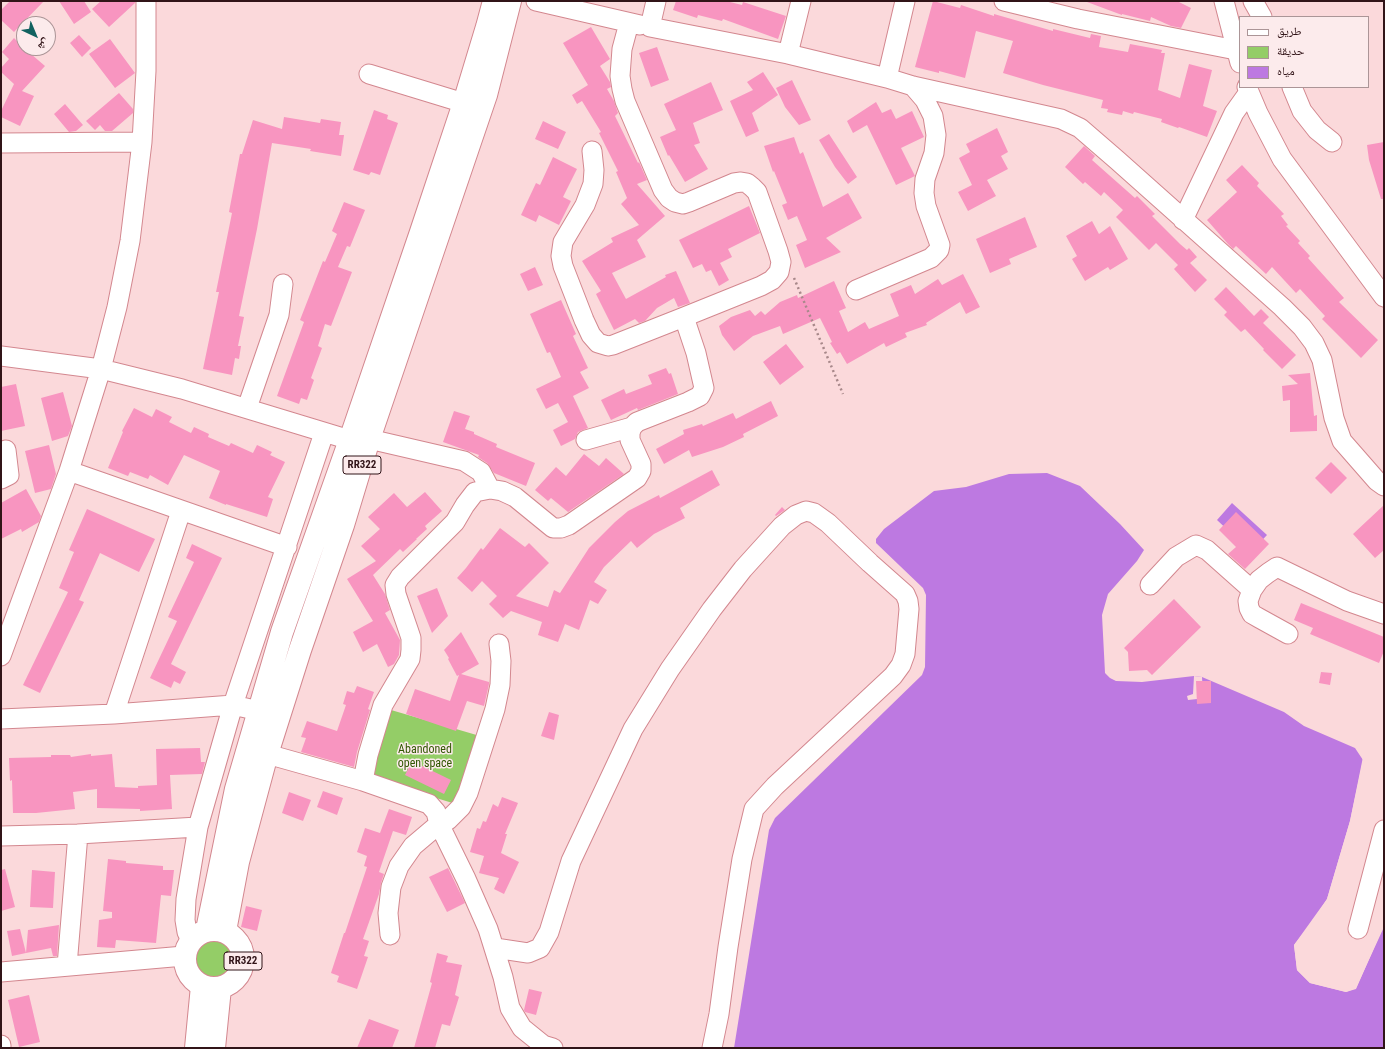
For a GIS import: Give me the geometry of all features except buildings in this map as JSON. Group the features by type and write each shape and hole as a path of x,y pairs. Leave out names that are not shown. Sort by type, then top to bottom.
{"main road":[{"name":"RR322","path":"202,940 233,936 239,943 243,952 241,970 236,978 229,984 211,987 194,981 188,974 185,965 202,940 238,862 266,754 343,525 360,439 494,1"},
{"name":"RR322","path":"202,940 236,789 282,632 360,439 486,95 510,1"},
{"path":"196,1048 211,987"},
{"path":"211,987 214,1048"}],"street":[{"path":"1,656 69,471 101,369 117,307 130,241 142,142 146,71 146,1"},
{"path":"536,1 629,23 788,54 887,78 913,86 1061,119 1080,128 1282,307 1302,328 1314,343 1322,360 1334,418 1342,441 1377,481 1384,486"},
{"path":"650,27 656,1"},
{"path":"788,54 801,1"},
{"path":"887,78 905,1"},
{"path":"1004,1 1238,56 1224,1"},
{"path":"1253,1 1261,16"},
{"path":"592,151 594,170 593,184 589,196 563,242 561,249 563,266 591,335 598,343 608,346 613,345 684,318 772,280 779,272 781,262 778,251 757,192 747,183 734,183 683,204 669,198 663,190 625,101 622,89 620,76 622,49 629,23"},
{"path":"369,74 464,103"},
{"path":"856,290 931,258 939,250 938,239 926,206 924,193 926,179 934,153 936,135 933,116 925,100 913,86"},
{"path":"1292,88 1302,111 1317,130 1332,142"},
{"path":"1183,220 1234,112 1248,89"},
{"path":"1248,89 1269,135 1282,159 1384,297"},
{"path":"1,143 142,142"},
{"path":"247,408 279,315 283,284"},
{"path":"362,781 383,705 410,659 411,638 396,594 395,585 400,577 455,522 475,492 490,489 502,491 515,497 553,528 561,528 568,525 637,478 641,464 630,440 632,427 637,422 700,396 704,388 696,353 684,318"},
{"path":"1,356 101,369 182,389 324,432 464,461 481,472 490,489"},
{"path":"586,440 632,427"},
{"path":"202,940 187,932 185,920 186,900 198,827 233,705 287,547 324,432"},
{"path":"1,479 9,475 6,450"},
{"path":"69,471 287,547"},
{"path":"114,714 181,511"},
{"path":"494,948 528,953 540,948 549,932 571,861 633,729 670,669 712,609 743,569 782,526 796,515 806,511 814,513 828,523 905,594 909,608 905,654 901,665 893,676 774,786 754,809 742,860 719,1014 712,1048"},
{"path":"1150,585 1176,557 1196,545 1207,550 1252,590"},
{"path":"1288,634 1252,614 1249,608 1248,601 1252,590 1259,580 1268,572 1277,567 1347,601 1384,614"},
{"path":"390,935 388,913 391,887 399,866 413,846 439,824 448,820 461,808 468,793 495,709 500,686 502,661 499,644"},
{"path":"1,719 114,714 233,705 259,711"},
{"path":"266,754 362,781 428,804 436,812 439,824 466,879 488,929 510,1008 522,1028 543,1045 553,1048"},
{"path":"1,836 78,834 198,827"},
{"path":"1358,929 1384,830"},
{"path":"67,966 78,834"},
{"path":"1,972 67,966 202,940"}],"path":[{"path":"780,267 794,278 843,394"}],"green space":[{"name":"Abandoned open space","path":"391,710 480,736 459,805 371,778"},
{"path":"210,937 218,937 225,940 231,946 234,957 231,968 225,974 218,977 210,977 203,974 197,968 194,961 194,953 197,946 203,940"}],"water":[{"path":"1047,473 1080,486 1120,524 1144,550 1137,561 1108,594 1102,615 1105,673 1110,678 1116,681 1142,682 1194,676 1202,677 1284,712 1304,726 1355,748 1363,760 1350,821 1327,899 1294,945 1297,970 1310,983 1346,992 1356,988 1384,927 1384,1048 734,1048 769,830 775,818 922,675 925,667 926,595 923,588 876,543 876,539 884,529 934,491 966,487 1009,474"},
{"path":"1232,503 1267,535 1251,552 1217,520"}],"pier":[{"path":"1194,676 1202,677 1203,694 1207,698 1188,700 1187,696 1193,694"},
{"path":"1363,757 1364,760 1352,821 1329,900 1296,945 1299,969 1311,981 1346,990 1354,987 1382,926 1384,925 1356,989 1346,992 1310,983 1297,970 1294,945 1313,921 1327,899 1350,821"}]}
